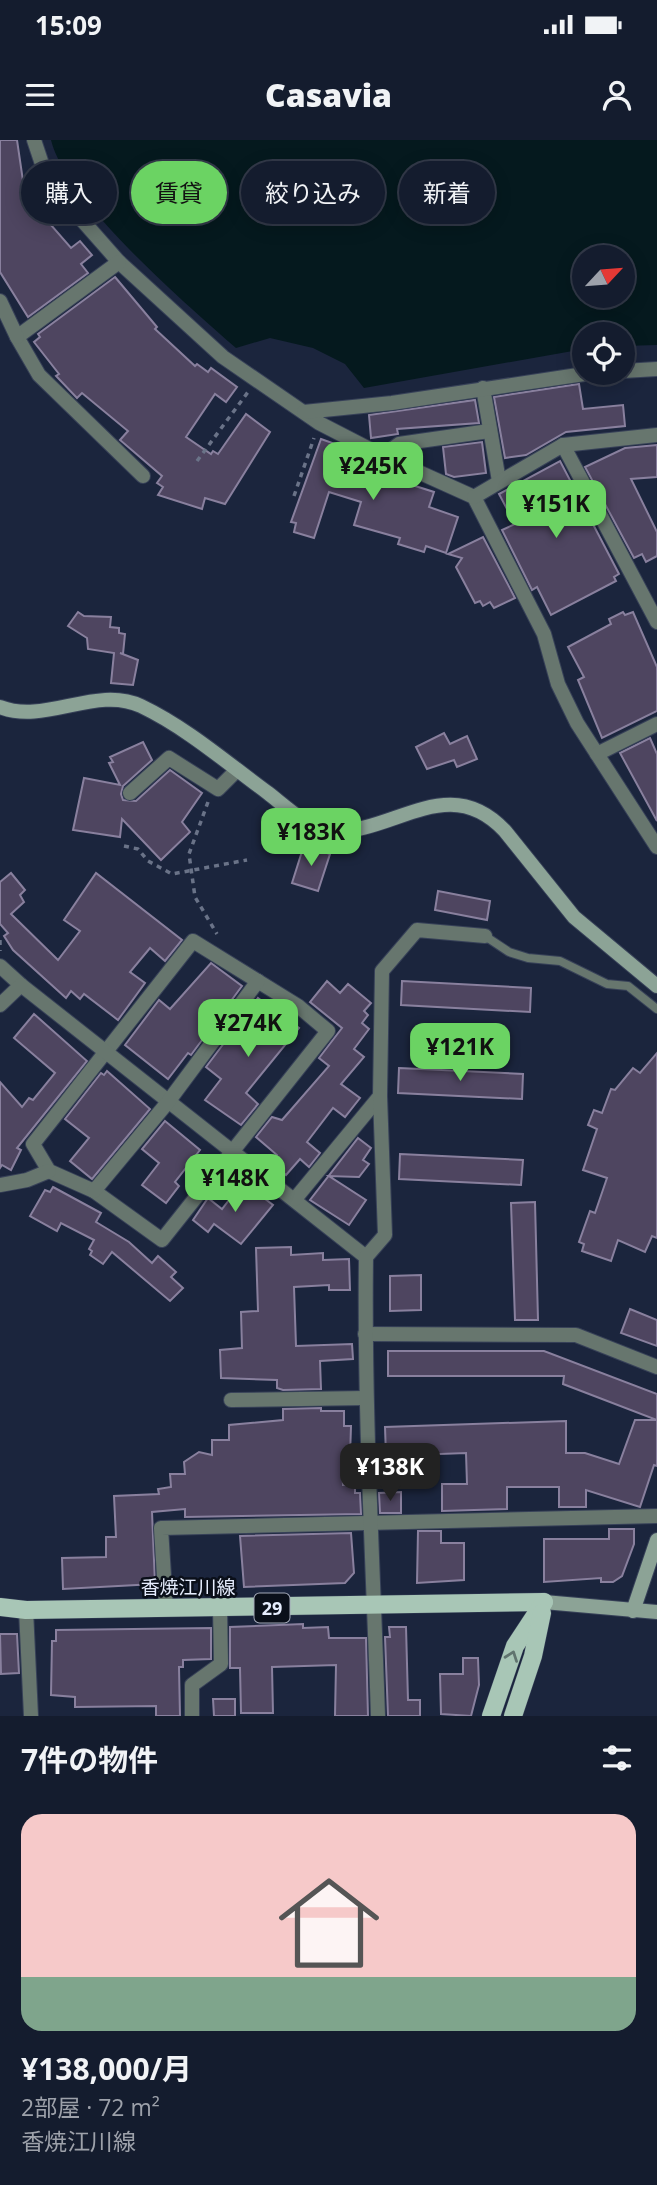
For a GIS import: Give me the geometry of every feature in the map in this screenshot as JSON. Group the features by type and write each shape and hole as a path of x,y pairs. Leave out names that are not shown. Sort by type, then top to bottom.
{"main road":[{"name":"香焼江川線","path":"0,1607 26,1610 374,1607 544,1602"},
{"path":"491,1716 515,1646 544,1602"},
{"path":"513,1716 533,1656 544,1602"}],"street":[{"path":"34,140 46,176 119,262 223,357 319,423 383,456 474,497 544,634 558,684 577,723 657,847"},
{"path":"17,337 119,262"},
{"path":"0,302 38,374 143,476"},
{"path":"635,370 657,369"},
{"path":"304,412 328,412 572,376"},
{"path":"483,388 499,481"},
{"path":"383,456 399,444 489,431"},
{"path":"474,497 563,445 657,435"},
{"path":"563,445 657,622"},
{"path":"0,707 32,711 95,701 137,704 179,727 298,816 328,831 352,828 442,804 478,810 493,819 505,831 575,917 657,986"},
{"path":"597,754 657,724"},
{"path":"130,793 169,758 218,789 237,771"},
{"path":"379,1716 368,1522 365,1334 366,1257 384,1235 380,1096 382,971 417,930 485,936"},
{"path":"193,941 258,981 298,1006 328,1031 162,1240 94,1191 49,1171 33,1144 193,941"},
{"path":"0,966 366,1257"},
{"path":"94,1191 168,1102 258,981"},
{"path":"0,1005 21,985"},
{"path":"295,1199 380,1096"},
{"path":"0,1185 27,1180 49,1171"},
{"path":"365,1334 576,1335 657,1367"},
{"path":"231,1400 365,1398"},
{"path":"166,1608 161,1528 657,1516"},
{"path":"633,1611 657,1540"},
{"path":"544,1602 657,1612"},
{"path":"192,1716 192,1685 221,1664 220,1608"},
{"path":"26,1610 32,1716"}],"lane":[{"path":"485,936 509,952 528,958 560,961 607,984 628,986 657,1009"},
{"path":"367,1479 427,1478"}],"path":[{"path":"197,461 256,381"},
{"path":"294,496 319,423"},
{"path":"214,786 189,854 195,897 223,942 222,959"},
{"path":"124,846 138,849 148,860 172,874 208,870 247,860"},
{"path":"0,940 0,951"}],"water":[{"path":"51,140 657,140 657,345 635,346 635,322 572,322 572,351 364,388 345,364 313,348 270,338 236,348 131,251 106,224 117,224 117,161 60,161"}],"building":[{"path":"0,140 17,140 21,167 21,224 50,224 71,248 80,241 92,255 81,264 88,273 28,317 0,272"},
{"path":"115,277 157,327 155,329 195,366 197,364 208,372 211,368 237,387 226,402 215,394 186,437 211,454 213,451 218,454 246,414 270,432 225,504 205,498 202,509 158,495 163,487 157,483 162,476 120,440 128,431 82,393 77,398 56,376 59,374 34,342 40,337 38,334"},
{"path":"579,385 583,409 623,405 625,426 566,432 526,455 505,458 494,397"},
{"path":"475,400 479,423 397,429 398,434 371,438 369,415"},
{"path":"321,439 338,445 334,454 366,464 368,460 387,468 384,476 434,492 429,507 458,517 446,553 426,546 424,552 398,544 400,538 354,525 361,502 329,492 314,538 294,532 296,523 291,522"},
{"path":"482,442 486,473 454,477 446,474 443,447"},
{"path":"657,445 657,477 631,479 657,532 657,556 646,562 642,554 634,558 585,467 625,448"},
{"path":"560,461 619,574 614,577 616,581 551,615 537,587 532,590 502,530 515,524 499,494"},
{"path":"483,537 515,598 494,608 490,602 483,606 480,601 475,603 456,567 462,558 448,554"},
{"path":"78,612 84,616 111,617 110,627 119,628 119,633 125,634 123,654 120,653 138,660 133,685 111,683 114,653 88,649 87,638 68,626"},
{"path":"623,612 625,615 633,612 657,667 657,711 602,738 578,680 584,677 568,647 611,624 609,619"},
{"path":"444,733 450,744 467,736 477,759 457,767 454,760 427,769 416,747"},
{"path":"650,738 657,754 657,821 620,753"},
{"path":"143,742 152,760 123,786 123,800 136,801 170,770 202,793 182,822 190,832 161,860 122,819 120,837 73,830 84,778 120,785 109,763 113,762 110,757"},
{"path":"304,845 330,854 318,891 292,883"},
{"path":"11,873 25,890 20,895 24,902 11,914 58,960 80,931 64,920 96,873 182,940 165,961 150,948 130,972 145,983 118,1020 84,994 80,999 71,991 66,998 13,950 4,936 8,933 0,924 0,882"},
{"path":"438,891 490,901 487,920 435,910"},
{"path":"211,963 242,986 191,1055 188,1053 168,1079 125,1045 159,1000 170,1009"},
{"path":"327,981 340,993 348,984 371,1003 364,1011 368,1015 362,1023 369,1029 354,1049 364,1057 341,1084 360,1098 345,1117 333,1108 307,1142 320,1153 309,1167 300,1159 286,1175 271,1162 277,1155 256,1137 272,1117 282,1120 329,1066 319,1058 342,1028 310,1002"},
{"path":"402,981 531,988 530,1012 401,1005"},
{"path":"258,998 299,1028 246,1093 258,1104 241,1125 205,1100 221,1079 206,1067"},
{"path":"34,1014 87,1061 17,1148 21,1150 11,1170 2,1165 0,1168 0,1082 22,1107 29,1098 33,1100 55,1073 14,1038"},
{"path":"657,1053 657,1238 652,1236 645,1252 618,1240 611,1261 582,1251 584,1244 579,1242 590,1211 595,1213 607,1178 583,1170 597,1129 588,1125 594,1110 602,1113 611,1089 615,1090 633,1068 640,1073"},
{"path":"399,1068 523,1074 522,1099 398,1093"},
{"path":"107,1071 150,1109 92,1179 70,1161 89,1138 65,1119 101,1073 104,1075"},
{"path":"165,1121 200,1150 175,1182 179,1186 166,1203 142,1185 159,1163 142,1149"},
{"path":"358,1138 371,1148 363,1160 369,1164 359,1177 329,1176 366,1200 349,1225 310,1200"},
{"path":"400,1154 523,1160 521,1185 399,1179"},
{"path":"243,1182 273,1205 241,1244 214,1224 208,1232 193,1220 208,1198 222,1209"},
{"path":"53,1187 101,1213 96,1222 129,1242 152,1263 158,1256 176,1272 171,1277 183,1288 170,1301 112,1252 103,1264 90,1255 92,1251 89,1249 94,1240 61,1223 57,1231 30,1216 45,1190 50,1192"},
{"path":"535,1202 538,1320 515,1320 511,1203"},
{"path":"291,1247 291,1255 323,1253 323,1260 349,1259 350,1290 329,1290 329,1285 294,1287 296,1346 352,1344 353,1359 320,1361 321,1389 283,1390 277,1388 277,1380 221,1378 220,1350 242,1348 241,1312 258,1311 256,1248"},
{"path":"421,1275 421,1310 390,1311 390,1276"},
{"path":"630,1309 657,1320 657,1346 621,1333"},
{"path":"388,1351 544,1351 657,1394 657,1420 563,1384 564,1376 388,1376"},
{"path":"321,1408 321,1411 344,1411 344,1426 351,1426 350,1457 342,1457 343,1485 355,1485 355,1493 360,1493 361,1514 185,1517 185,1509 152,1512 155,1584 63,1589 62,1558 106,1557 106,1537 116,1537 114,1496 159,1494 158,1489 171,1487 170,1474 185,1474 184,1462 199,1452 212,1455 212,1440 229,1440 229,1425 283,1420 283,1409"},
{"path":"635,1420 657,1420 657,1466 654,1465 640,1507 586,1490 586,1507 559,1507 559,1487 507,1487 507,1509 442,1511 442,1484 467,1484 466,1453 386,1456 385,1427 566,1421 566,1453 585,1453 619,1464"},
{"path":"401,1492 401,1513 380,1513 379,1493"},
{"path":"609,1529 634,1529 634,1544 622,1576 613,1582 601,1582 601,1578 544,1582 544,1539 609,1539"},
{"path":"418,1531 441,1531 441,1543 464,1543 464,1580 417,1583"},
{"path":"351,1533 354,1573 345,1583 244,1587 240,1536"},
{"path":"303,1624 303,1628 328,1627 329,1638 366,1638 368,1716 335,1716 336,1665 272,1667 273,1713 241,1713 240,1668 230,1668 230,1627"},
{"path":"389,1627 406,1627 408,1700 420,1700 420,1716 388,1716 385,1637 390,1637"},
{"path":"211,1628 211,1659 183,1660 183,1667 179,1667 180,1716 156,1716 156,1706 75,1707 75,1697 51,1695 52,1641 56,1641 56,1630"},
{"path":"0,1634 17,1634 19,1673 1,1674"},
{"path":"463,1658 478,1658 479,1685 471,1716 441,1714 440,1674 463,1674"},
{"path":"213,1699 235,1699 235,1716 214,1716"}]}
